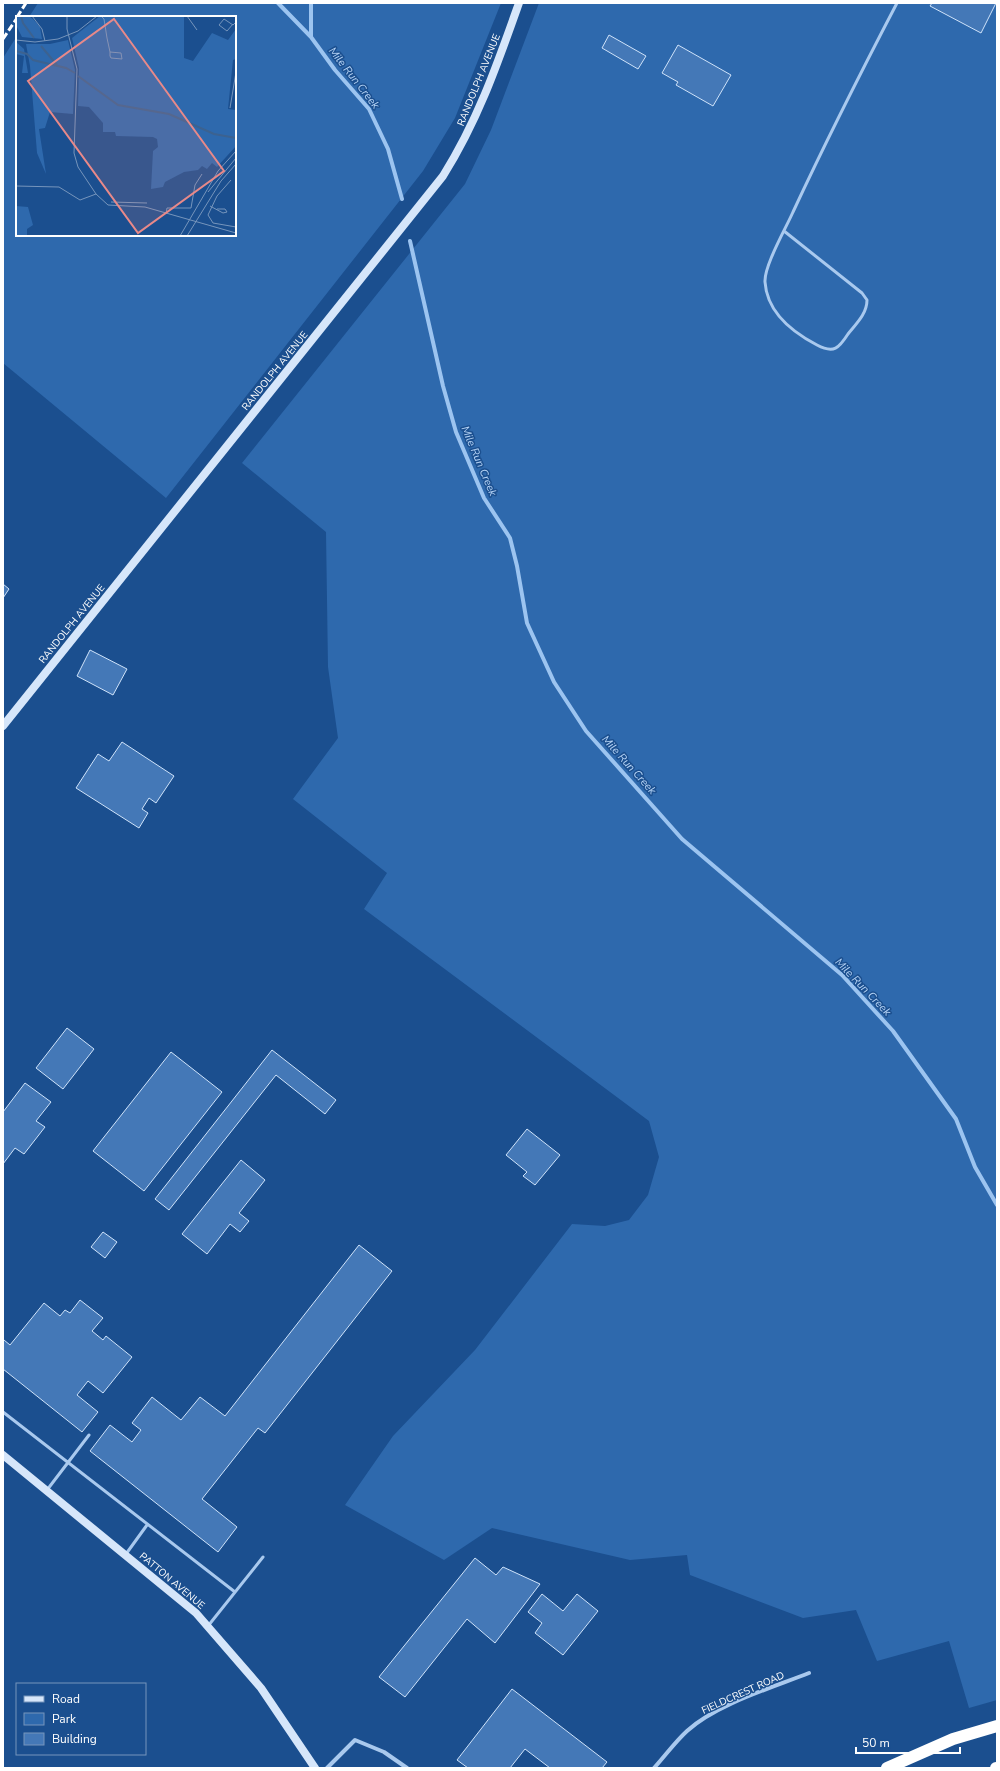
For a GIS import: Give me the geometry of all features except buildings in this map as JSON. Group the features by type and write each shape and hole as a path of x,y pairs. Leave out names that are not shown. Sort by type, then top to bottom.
{"highway":[{"path":"887,1768 953,1739 997,1726"}],"street":[{"name":"RANDOLPH AVENUE","path":"3,726 443,176 461,147 484,98 519,3"},
{"name":"PATTON AVENUE","path":"3,1455 196,1612 261,1688 315,1768"},
{"name":"FIELDCREST ROAD","path":"654,1768 686,1731 705,1717 749,1696 809,1673"},
{"path":"327,1768 355,1740 384,1752 407,1768"}],"lane":[{"path":"784,231 862,293 867,300 865,312 839,348 832,350 818,345 796,332 780,318 767,295 765,281 769,264 784,231 843,105 897,3"},
{"path":"3,1412 235,1592"},
{"path":"47,1490 89,1435"},
{"path":"125,1554 147,1525"},
{"path":"207,1626 263,1557"}],"green space":[{"path":"38,3 501,3 455,118 423,171 166,498 3,363 3,58 16,38 16,236 236,236 236,16 30,16"},
{"path":"539,3 997,3 997,1700 969,1708 949,1641 877,1661 856,1610 803,1618 690,1575 687,1555 630,1560 492,1528 444,1560 345,1505 393,1436 475,1350 572,1224 605,1226 629,1220 648,1195 659,1157 649,1121 364,909 387,873 293,799 338,738 328,667 326,532 242,463 465,184 491,130"}],"waterway":[{"name":"Mile Run Creek","path":"278,3 311,37 335,70 369,109 388,149 402,199"},
{"path":"311,3 311,37"},
{"name":"Mile Run Creek","path":"410,241 443,386 456,432 484,498 510,538 517,566 527,623 554,682 586,731 682,839 842,975 893,1031 956,1119 975,1167 997,1205"}],"railway":[{"path":"18,16 26,3"},
{"path":"3,39 16,20"}]}
